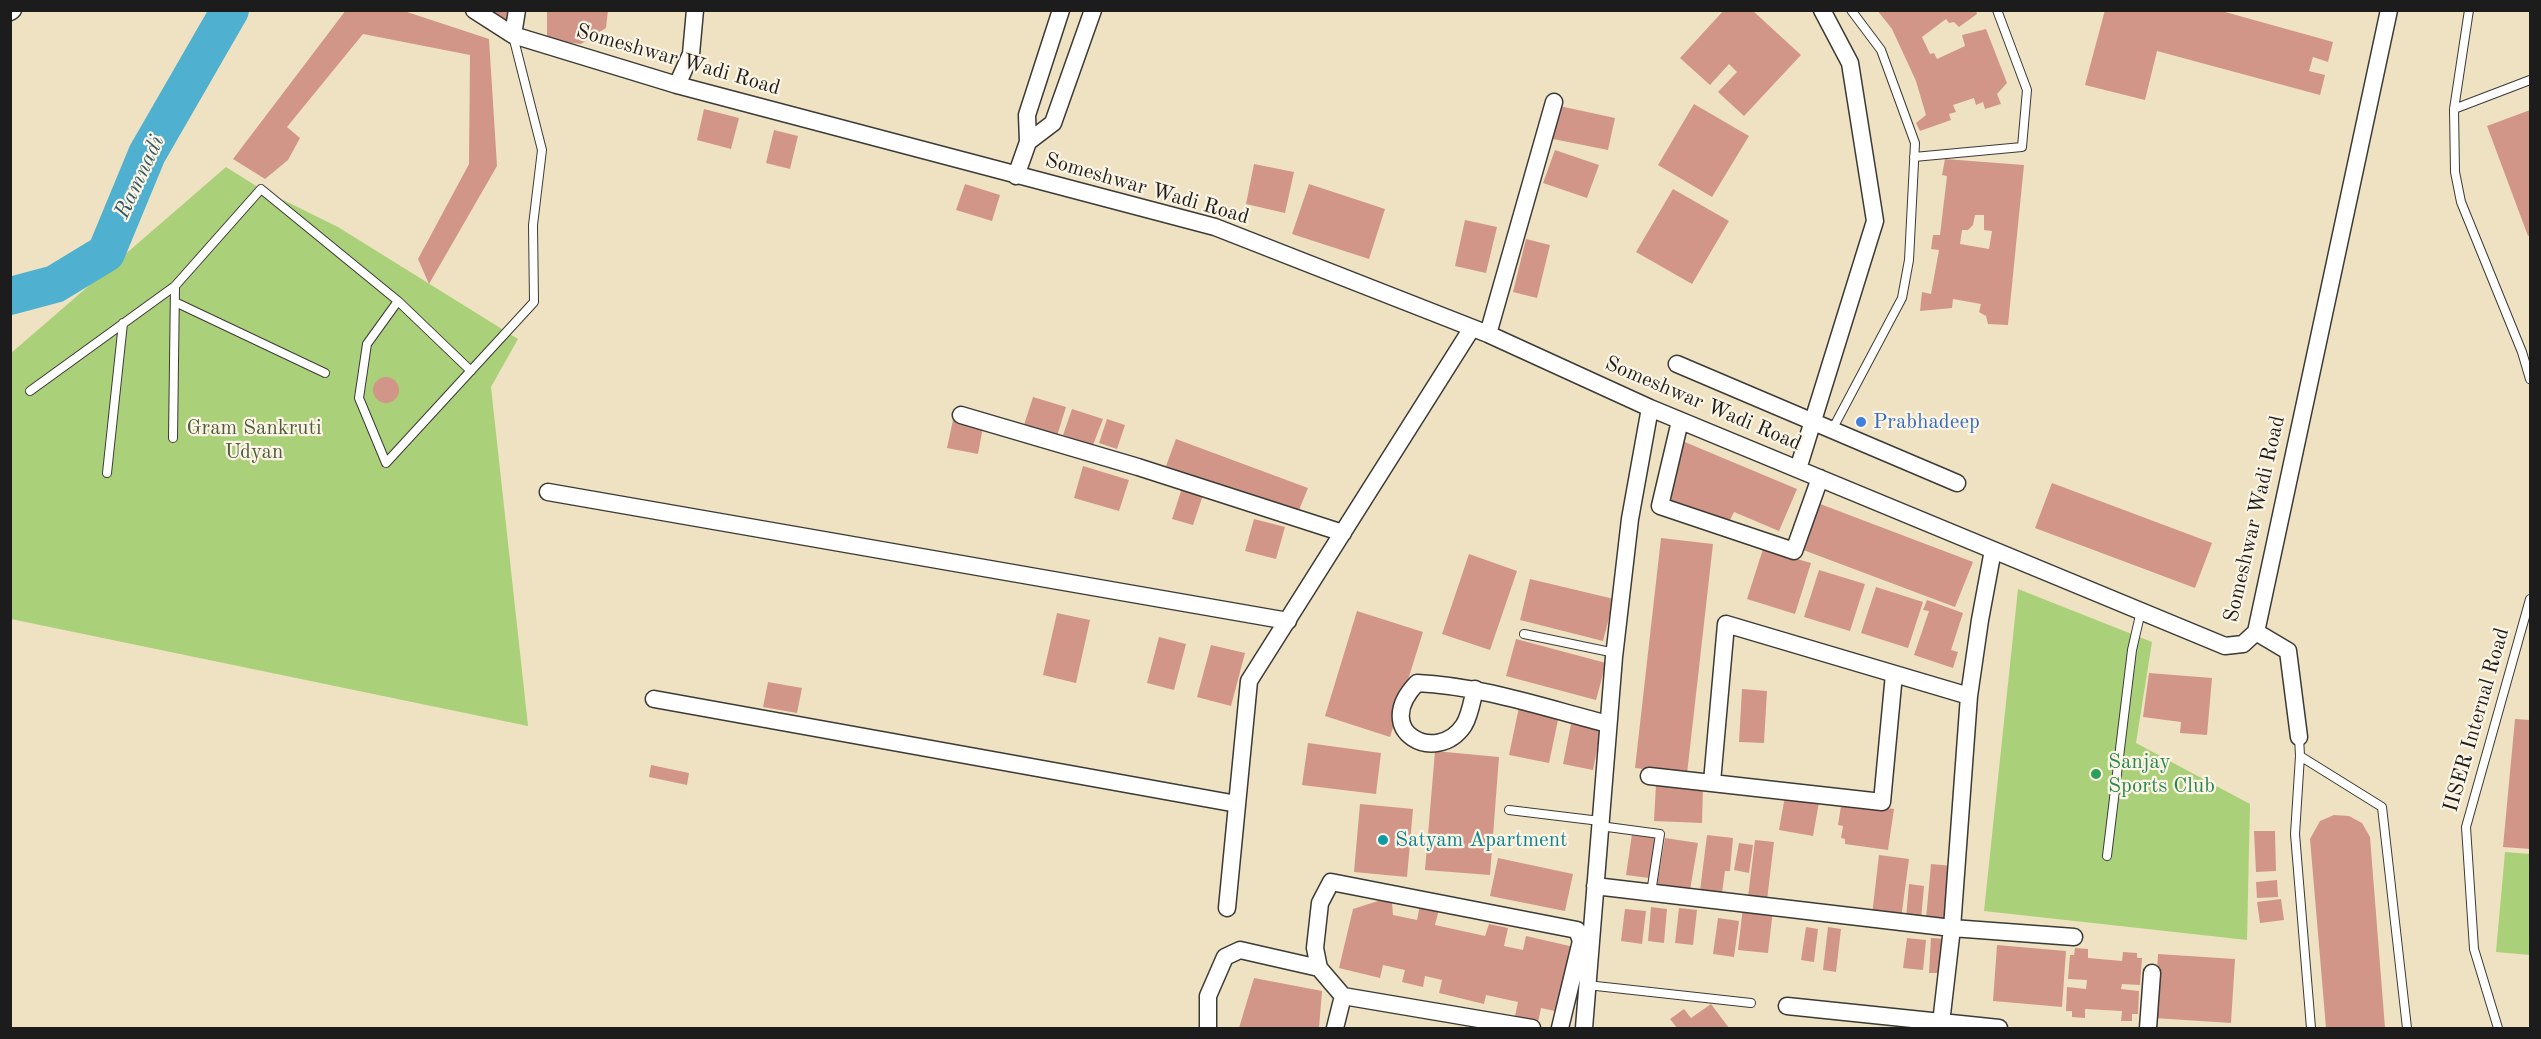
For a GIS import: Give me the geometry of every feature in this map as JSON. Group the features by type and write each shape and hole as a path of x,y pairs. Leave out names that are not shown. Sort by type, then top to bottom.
{"street":[{"name":"Someshwar Wadi Road","path":"474,10 513,35 677,86 1215,227 1472,327 1680,421 2225,646 2243,644 2256,632 2389,10"},
{"path":"513,35 517,10"},
{"path":"677,86 691,54 695,10"},
{"path":"1016,176 1028,142 1027,115 1061,10"},
{"path":"1028,142 1053,123 1093,10"},
{"path":"1798,469 1875,220 1850,63 1822,10"},
{"path":"1488,334 1554,102"},
{"path":"1227,908 1250,681 1472,327"},
{"path":"1677,364 1957,483"},
{"path":"1584,1029 1615,653 1630,519 1650,408"},
{"path":"961,415 1138,467 1343,533"},
{"path":"1680,421 1660,506 1794,551 1820,478"},
{"path":"548,492 1288,621"},
{"path":"1941,1023 1952,928 1970,696 1980,620 1993,550"},
{"path":"1712,782 1726,624 1970,696"},
{"path":"2256,632 2289,651 2298,737"},
{"path":"1649,776 1881,802 1894,674"},
{"path":"1474,689 1463,727 1452,736 1425,744 1413,739 1404,730 1400,718 1403,704 1417,683 1448,684 1474,689 1608,724"},
{"path":"654,699 1237,804"},
{"path":"1532,1029 1343,996 1318,968 1315,948 1320,903 1331,882 1577,930 1581,941 1560,1029"},
{"path":"1595,886 1952,928 2074,937"},
{"path":"1208,1029 1208,996 1225,957 1240,950 1318,968"},
{"path":"2148,1029 2152,973"},
{"path":"1335,1029 1343,996"},
{"path":"1787,1006 1999,1029"}],"lane":[{"path":"1832,430 1902,298 1909,260 1915,143 1881,50 1851,10"},
{"path":"1914,157 2022,147 2028,90 1997,10"},
{"path":"2469,10 2454,109 2454,162 2461,202 2522,352 2530,379"},
{"path":"398,301 367,344 359,398 386,463 534,302 533,225 542,150 513,35"},
{"path":"2454,109 2530,80"},
{"path":"30,391 175,286 261,189 398,301 471,371"},
{"path":"173,438 175,286"},
{"path":"174,302 325,373"},
{"path":"107,473 123,323"},
{"name":"IISER Internal Road","path":"2498,1029 2474,949 2466,826 2530,602"},
{"path":"2107,856 2132,650 2142,611"},
{"path":"1524,634 1615,653"},
{"path":"2298,737 2300,756 2295,834 2311,1029"},
{"path":"2300,756 2382,807 2407,1029"},
{"path":"1509,810 1660,834 1651,892"},
{"path":"1587,985 1751,1003"}],"green space":[{"name":"Gram Sankruti Udyan","path":"226,167 261,189 338,227 518,339 491,387 528,726 11,619 10,354"},
{"name":"Sanjay Sports Club","path":"2018,589 2152,642 2136,743 2250,804 2247,940 1984,911"},
{"path":"2505,852 2530,854 2530,955 2496,952"}],"building":[{"path":"346,10 401,10 489,39 497,166 429,284 418,259 469,164 470,55 363,34 287,127 300,138 288,160 265,179 233,159"},
{"path":"484,10 512,10 509,26"},
{"path":"547,10 608,10 606,28 581,44 547,40"},
{"path":"1724,10 1752,10 1801,55 1744,116 1718,92 1737,72 1729,64 1710,85 1680,58"},
{"path":"1877,10 1976,10 1977,14 1959,27 1954,22 1949,23 1946,19 1922,37 1930,54 1934,53 1937,59 1965,46 1962,35 1986,29 2007,83 1997,94 2001,104 1985,109 1983,102 1976,105 1974,98 1953,105 1956,112 1949,114 1951,120 1920,131 1916,123 1926,115 1916,81 1892,29"},
{"path":"2105,10 2218,10 2333,42 2328,62 2313,57 2309,71 2325,75 2320,95 2157,51 2145,100 2085,85"},
{"path":"1694,104 1749,136 1712,197 1658,165"},
{"path":"1555,105 1615,118 1608,150 1548,138"},
{"path":"704,109 739,118 731,149 697,140"},
{"path":"2530,110 2530,235 2528,236 2487,126"},
{"path":"774,130 798,136 790,169 766,163"},
{"path":"1555,150 1599,165 1587,198 1543,183"},
{"path":"1945,159 2024,165 2008,325 1988,324 1986,316 1979,312 1981,304 1953,299 1952,308 1920,311 1922,292 1931,294 1939,250 1931,249 1933,235 1940,235 1947,176 1942,175","holes":["1975,215 1984,215 1984,230 1992,231 1989,249 1960,244 1962,230 1968,230 1973,225"]},
{"path":"1254,164 1294,172 1285,213 1246,204"},
{"path":"965,184 1000,195 992,221 956,210"},
{"path":"1309,184 1385,209 1369,259 1292,234"},
{"path":"1673,189 1729,221 1692,284 1636,252"},
{"path":"1465,220 1497,227 1486,273 1455,266"},
{"path":"1526,239 1550,245 1537,298 1513,292"},
{"path":"386,377 396,380 399,390 396,400 386,403 376,400 373,390 376,380"},
{"path":"1033,397 1066,407 1057,436 1024,425"},
{"path":"1072,409 1103,419 1093,445 1063,435"},
{"path":"1107,419 1125,425 1117,449 1099,443"},
{"path":"953,420 983,427 978,454 947,448"},
{"path":"1176,439 1308,488 1297,515 1166,466"},
{"path":"1680,440 1797,489 1779,531 1734,512 1728,524 1671,501"},
{"path":"1083,466 1129,480 1119,511 1074,498"},
{"path":"2052,483 2212,543 2195,588 2035,528"},
{"path":"1182,488 1203,495 1193,525 1172,519"},
{"path":"1815,502 1973,562 1955,607 1798,548"},
{"path":"1254,519 1285,527 1276,559 1245,551"},
{"path":"1661,538 1713,544 1687,774 1635,768"},
{"path":"1763,549 1811,563 1795,614 1747,599"},
{"path":"1469,554 1517,571 1490,650 1442,634"},
{"path":"1819,570 1865,584 1850,631 1804,617"},
{"path":"1530,579 1614,599 1603,641 1520,620"},
{"path":"1876,587 1923,602 1908,648 1861,633"},
{"path":"1927,600 1963,613 1951,650 1958,652 1953,668 1914,655 1929,611 1923,610"},
{"path":"1357,611 1423,632 1390,737 1325,716"},
{"path":"1057,613 1090,620 1076,683 1043,675"},
{"path":"1159,637 1186,644 1174,690 1147,683"},
{"path":"1516,639 1606,663 1596,700 1506,676"},
{"path":"1211,645 1245,653 1231,706 1197,697"},
{"path":"2149,673 2212,678 2207,735 2180,733 2181,722 2143,717"},
{"path":"768,682 802,688 797,713 763,707"},
{"path":"1742,689 1767,691 1764,743 1739,742"},
{"path":"1519,707 1559,715 1549,763 1509,755"},
{"path":"2515,719 2530,720 2530,849 2503,847"},
{"path":"1571,724 1601,730 1593,770 1563,764"},
{"path":"1308,743 1381,753 1376,794 1302,785"},
{"path":"1435,751 1499,757 1490,875 1425,870"},
{"path":"651,765 689,773 687,785 649,777"},
{"path":"1656,784 1703,786 1702,823 1654,821"},
{"path":"1785,796 1819,802 1813,836 1779,830"},
{"path":"1849,803 1894,809 1888,850 1845,844 1845,839 1841,838 1843,826 1838,825 1841,806 1848,807"},
{"name":"Satyam Apartment","path":"1360,804 1413,809 1407,877 1354,872"},
{"path":"2334,815 2349,816 2362,823 2370,837 2385,1028 2326,1028 2310,839 2320,821"},
{"path":"2254,831 2275,831 2276,871 2256,872"},
{"path":"1632,834 1655,837 1649,878 1626,875"},
{"path":"1707,835 1733,838 1730,871 1725,871 1722,893 1700,891"},
{"path":"1665,838 1698,843 1690,890 1657,885"},
{"path":"1755,840 1774,842 1767,900 1748,897"},
{"path":"1739,843 1753,845 1749,873 1734,870"},
{"path":"1879,855 1909,859 1901,919 1872,915"},
{"path":"1498,858 1573,874 1565,911 1490,896"},
{"path":"1931,864 1953,866 1948,922 1926,919"},
{"path":"2277,880 2278,897 2257,898 2256,882"},
{"path":"1909,884 1924,886 1921,920 1906,918"},
{"path":"2281,899 2284,920 2260,923 2257,902"},
{"path":"1378,901 1392,902 1393,915 1417,920 1420,905 1439,909 1435,925 1485,936 1489,924 1508,928 1504,946 1523,950 1526,936 1574,947 1559,1012 1541,1008 1538,1022 1515,1016 1518,1002 1486,995 1484,1004 1439,993 1442,980 1425,976 1423,987 1402,982 1405,970 1383,965 1380,978 1339,968 1353,909"},
{"path":"1651,907 1667,909 1664,943 1648,941"},
{"path":"1743,907 1773,910 1768,953 1738,950"},
{"path":"1679,908 1697,910 1693,945 1675,943"},
{"path":"1625,909 1646,911 1642,944 1621,941"},
{"path":"1718,918 1739,921 1734,957 1713,954"},
{"path":"1806,927 1818,929 1814,962 1801,960"},
{"path":"1828,927 1841,929 1836,972 1823,970"},
{"path":"1907,938 1926,940 1923,970 1903,968"},
{"path":"1931,938 1949,939 1946,973 1929,973"},
{"path":"1997,945 2066,951 2062,1007 1993,1001"},
{"path":"2075,948 2088,949 2088,958 2122,961 2123,952 2137,953 2137,958 2142,958 2140,985 2122,984 2121,989 2139,991 2138,1014 2132,1014 2132,1021 2121,1021 2122,1011 2085,1009 2085,1018 2072,1017 2072,1011 2066,1011 2067,987 2086,989 2087,980 2068,979 2070,955 2074,955"},
{"path":"2158,954 2235,959 2231,1023 2154,1018"},
{"path":"1254,978 1322,991 1319,1028 1239,1028"},
{"path":"1711,1004 1729,1028 1677,1028 1670,1019 1684,1009 1691,1018"}],"waterway":[{"name":"Ramnadi","path":"10,296 55,284 106,253 147,154 230,10"}],"place":[{"name":"Prabhadeep","path":"1861,422"},
{"name":"Sanjay Sports Club","path":"2096,774"},
{"name":"Satyam Apartment","path":"1383,840"}]}
